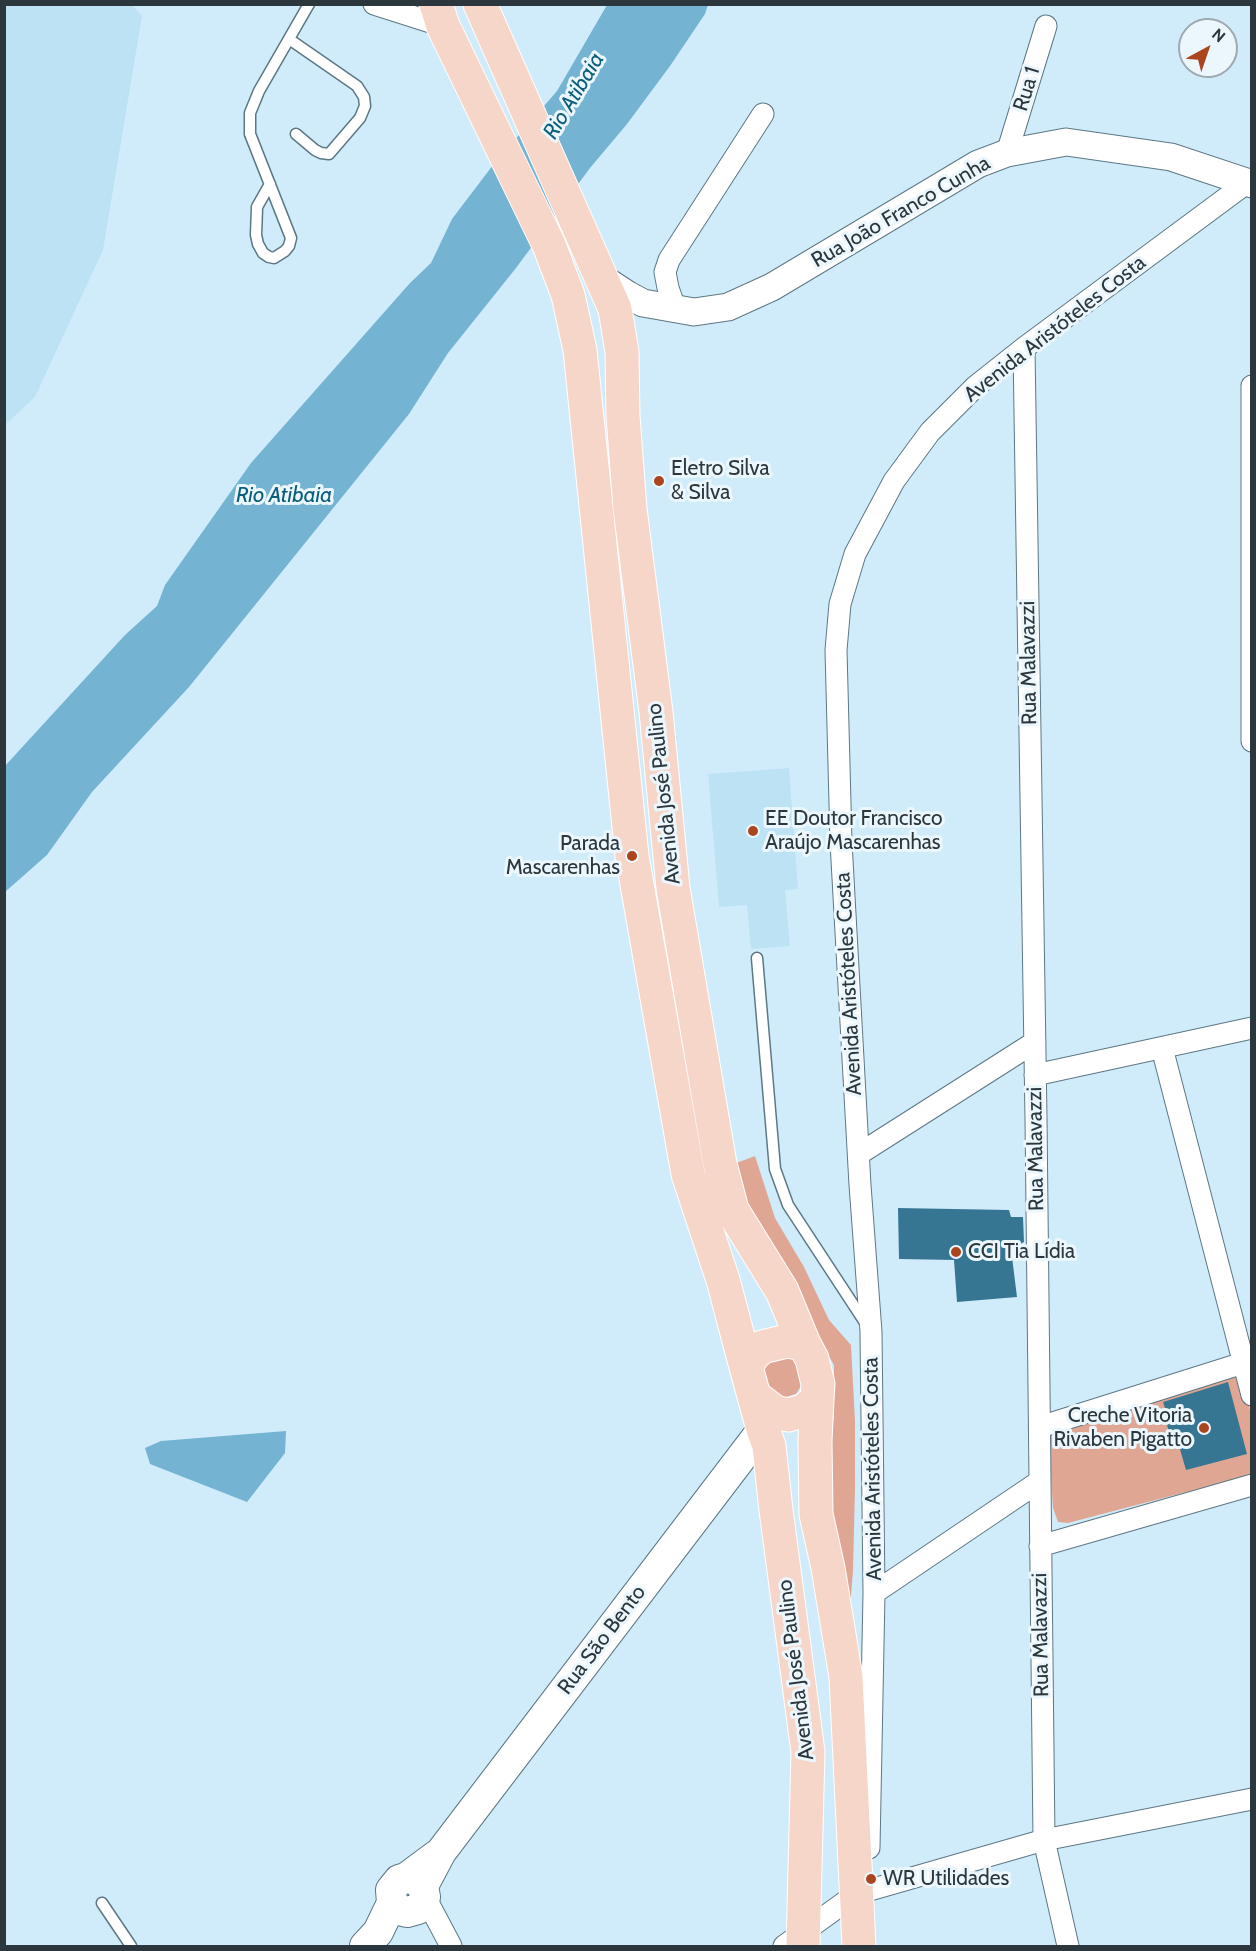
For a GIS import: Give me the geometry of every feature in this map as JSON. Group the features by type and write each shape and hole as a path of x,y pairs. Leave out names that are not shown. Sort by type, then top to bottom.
{"main road":[{"name":"Avenida José Paulino","path":"480,4 615,309 622,352 623,416 630,508 656,712 673,888 720,1164 732,1210 782,1292 804,1344"},
{"name":"Avenida José Paulino","path":"440,15 549,245 568,294 580,350 624,815 649,977 688,1174 723,1280 750,1382"},
{"path":"787,1341 804,1344 812,1359 818,1384 817,1400 803,1411 775,1422 775,1412 750,1382 753,1355 762,1347 787,1341"},
{"name":"Avenida José Paulino","path":"817,1400 816,1514 828,1568 846,1677 859,1947"},
{"name":"Avenida José Paulino","path":"775,1422 769,1446 808,1752 796,1942"},
{"name":"Rua São Bento","path":"371,1939 412,1897 441,1852 775,1422"}],"street":[{"path":"376,5 440,15"},
{"name":"Rua 1","path":"1007,153 1046,26"},
{"path":"675,308 665,272 669,260 763,114"},
{"name":"Rua João Franco Cunha","path":"602,278 643,303 694,312 728,307 772,287 978,164 1007,153 1066,142 1171,157 1250,183"},
{"name":"Avenida Aristóteles Costa","path":"856,1894 869,1850 874,1593 871,1332 841,830 836,650 840,604 855,554 894,481 930,432 968,394 1024,348 1250,183"},
{"name":"Rua Malavazzi","path":"1024,348 1044,1840 1068,1947"},
{"path":"1251,386 1251,741"},
{"path":"1035,1075 1251,1028"},
{"path":"859,1154 1035,1042"},
{"path":"1162,1048 1251,1395"},
{"path":"1040,1427 1243,1363"},
{"path":"874,1593 1040,1481"},
{"path":"1040,1546 1251,1485"},
{"path":"796,1942 856,1894 1044,1840 1251,1798"},
{"path":"412,1897 451,1946"}],"lane":[{"path":"270,184 257,207 256,235 263,253 274,258 285,252 291,238 270,184 250,134 250,112 259,91 309,4"},
{"path":"289,39 357,86 364,97 365,106 360,118 329,154 315,150 296,134"},
{"path":"758,958 775,1169 788,1205 871,1332"},
{"path":"102,1903 131,1947"}],"shaded area":[{"path":"5,4 132,5 142,16 103,250 35,397 5,425"},
{"name":"EE Doutor Francisco Araújo Mascarenhas","path":"789,768 798,889 785,890 790,946 751,949 747,905 719,907 708,774"},
{"path":"755,1156 775,1218 804,1267 829,1320 851,1345 855,1421 853,1571 841,1716 823,1483 834,1417 834,1365 740,1204 731,1165"},
{"path":"790,1357 797,1361 804,1381 796,1394 783,1398 762,1382 764,1366 769,1361"},
{"path":"1235,1374 1243,1379 1251,1415 1251,1475 1068,1523 1058,1522 1053,1508 1048,1432"}],"water":[{"name":"Rio Atibaia","path":"607,5 708,5 705,14 670,66 448,353 409,414 189,687 92,792 47,855 5,892 4,767 125,635 157,606 165,585 251,463 410,283 431,263 452,219 493,165 557,91"},
{"path":"286,1431 285,1453 247,1502 150,1464 145,1448 161,1441"}],"building":[{"name":"CCI Tia Lídia","path":"898,1208 1009,1210 1011,1217 1023,1217 1024,1242 1011,1249 1017,1297 957,1302 954,1260 899,1259"},
{"name":"Creche Vitoria Rivaben Pigatto","path":"1228,1382 1247,1454 1186,1470 1177,1439 1171,1439 1163,1402"}],"place":[{"name":"Eletro Silva & Silva","path":"659,481"},
{"name":"EE Doutor Francisco Araújo Mascarenhas","path":"753,831"},
{"name":"Parada Mascarenhas","path":"632,856"},
{"name":"CCI Tia Lídia","path":"956,1252"},
{"name":"Creche Vitoria Rivaben Pigatto","path":"1204,1428"},
{"name":"WR Utilidades","path":"871,1879"}]}
